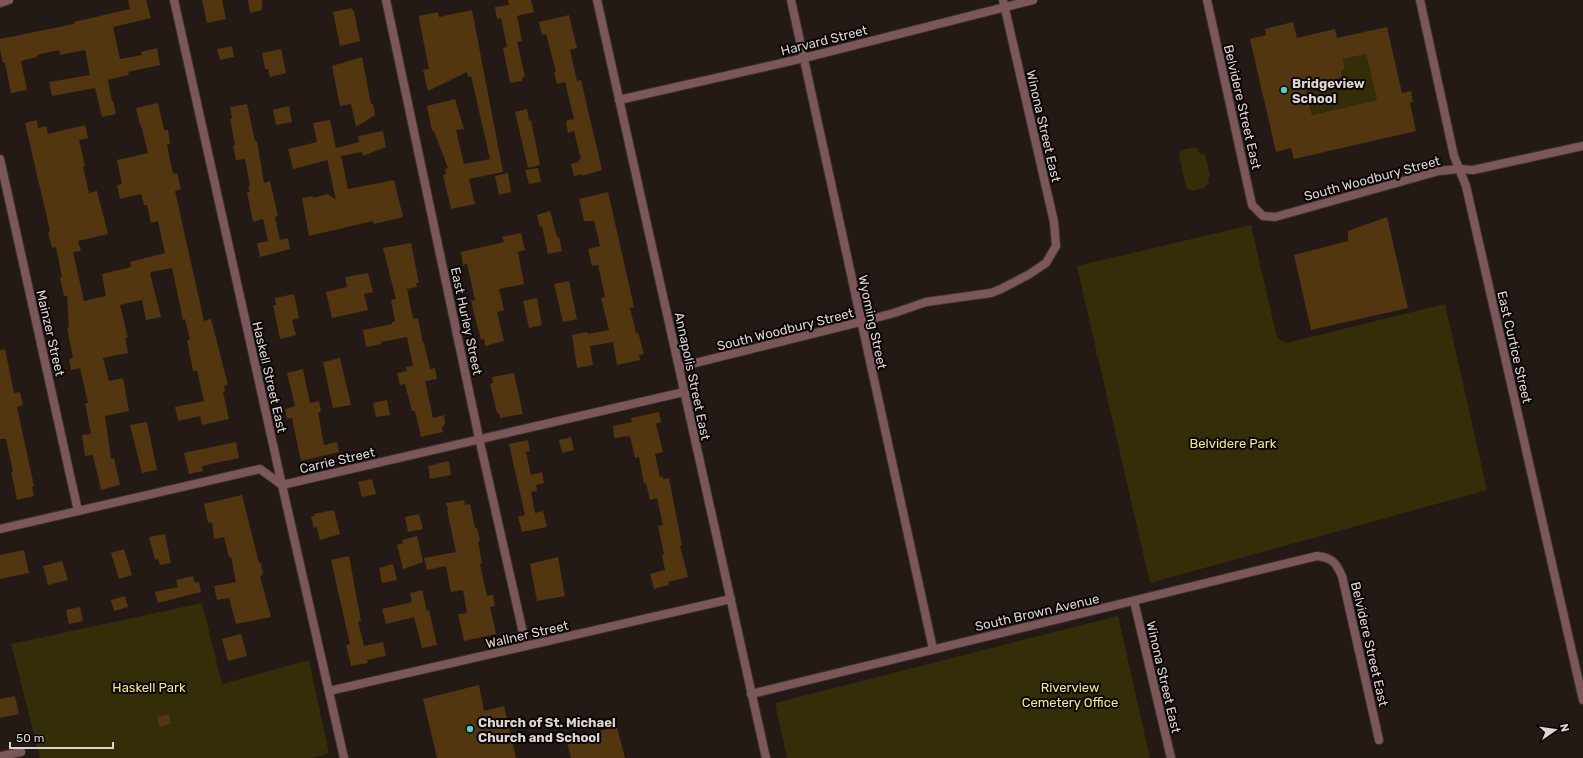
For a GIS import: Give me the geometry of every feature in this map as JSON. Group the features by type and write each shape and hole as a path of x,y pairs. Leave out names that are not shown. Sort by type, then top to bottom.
{"street":[{"path":"0,3 8,0"},
{"name":"Haskell Street East","path":"174,0 344,758"},
{"name":"East Hurley Street","path":"386,0 479,438 526,646"},
{"name":"Annapolis Street East","path":"597,0 766,758"},
{"name":"Wyoming Street","path":"791,0 860,322 933,649"},
{"name":"Harvard Street","path":"619,100 804,58 1004,3 1033,0"},
{"name":"Belvidere Street East","path":"1207,0 1252,205 1262,216"},
{"name":"East Curtice Street","path":"1420,0 1454,156 1466,186 1583,700"},
{"name":"Winona Street East","path":"1004,3 1054,222 1056,246 1050,256"},
{"name":"South Woodbury Street","path":"1262,216 1275,217 1439,171 1458,169 1473,170 1583,146"},
{"name":"Mainzer Street","path":"0,160 78,511"},
{"name":"South Woodbury Street","path":"679,367 860,322 931,301 991,293 1028,275 1044,265 1050,256"},
{"name":"Carrie Street","path":"282,485 479,438 684,392"},
{"path":"0,529 260,469 282,485"},
{"name":"South Brown Avenue","path":"751,694 1306,558 1317,556 1328,558"},
{"name":"Belvidere Street East","path":"1328,558 1337,565 1342,576 1379,740"},
{"name":"Wallner Street","path":"329,692 731,599"},
{"name":"Winona Street East","path":"1134,601 1171,758"},
{"path":"0,756 21,752"}],"green space":[{"path":"1366,54 1377,100 1312,115 1306,90 1342,77 1341,71 1345,70 1343,59"},
{"path":"1197,147 1200,154 1205,154 1210,176 1208,179 1209,183 1204,188 1192,191 1186,187 1179,155 1181,150"},
{"name":"Belvidere Park","path":"1251,225 1277,338 1286,343 1445,304 1487,490 1150,583 1098,357 1096,356 1096,349 1077,266"},
{"name":"Haskell Park","path":"202,603 222,684 309,660 329,754 310,758 40,758 11,644"},
{"name":"Riverview Cemetery Office","path":"1118,616 1150,758 787,758 775,703"}],"building":[{"path":"128,0 146,0 151,18 113,27 120,59 142,55 141,52 157,48 160,65 128,72 129,75 108,80 116,114 102,117 95,88 52,96 49,82 90,75 85,50 60,55 59,50 37,55 37,57 21,61 27,90 11,93 5,63 3,63 0,49 0,39 74,24 74,22 130,9"},
{"path":"202,0 222,0 226,19 207,23"},
{"path":"248,0 262,0 262,10 250,13"},
{"path":"508,0 531,0 534,12 517,16 522,41 517,42 525,76 522,78 522,81 510,83 503,48 507,47 501,18 497,19 495,7 509,5"},
{"path":"352,8 354,11 360,41 340,46 333,12"},
{"path":"472,10 503,172 469,179 475,204 451,209 443,175 446,174 445,169 448,168 434,131 432,131 427,106 455,99 464,129 456,130 464,164 490,159 471,76 468,77 467,72 428,91 423,70 429,69 419,16 438,12 439,17"},
{"path":"569,15 577,48 570,50 577,81 581,80 602,170 582,176 582,174 574,176 571,164 579,162 578,160 581,159 574,131 568,133 566,121 574,119 565,82 557,84 554,73 556,72 546,34 542,35 539,22"},
{"name":"Bridgeview School","path":"1293,22 1297,38 1335,29 1337,38 1387,27 1402,93 1411,91 1413,102 1410,103 1416,131 1294,159 1291,148 1276,152 1250,39 1266,35 1265,29","holes":["1366,54 1377,100 1312,115 1306,90 1337,82 1336,79 1342,77 1341,71 1345,70 1343,59"]},
{"path":"232,46 234,57 220,60 217,49"},
{"path":"281,49 286,73 270,77 268,69 265,69 262,53"},
{"path":"362,57 371,104 373,104 375,115 356,127 351,104 340,106 332,66"},
{"path":"158,103 164,130 168,130 170,143 167,145 173,174 177,173 181,189 175,191 204,321 211,319 228,385 224,386 225,391 223,392 229,419 202,425 200,416 178,421 175,407 204,401 197,371 193,371 187,340 190,340 185,319 183,320 172,268 151,272 150,274 161,317 146,320 142,300 120,305 128,338 125,338 128,353 103,358 109,381 123,378 129,411 105,416 111,459 114,458 120,485 101,490 93,455 85,456 82,435 91,434 85,403 88,403 80,368 71,370 69,359 73,358 67,328 69,327 67,296 64,296 56,247 52,248 48,232 50,231 25,123 37,120 38,128 46,126 48,134 85,125 88,138 79,140 85,166 83,167 89,193 97,191 108,234 78,241 81,251 73,252 84,301 106,296 102,274 131,267 130,262 165,253 158,221 151,223 147,205 144,205 141,194 120,199 117,185 122,184 117,160 148,153 136,108"},
{"path":"247,104 255,141 257,141 264,183 270,181 278,216 275,217 280,240 288,238 290,249 260,257 257,243 268,241 263,219 253,222 247,192 250,192 248,186 250,186 245,159 236,160 230,119 232,119 230,107"},
{"path":"289,106 292,122 276,125 273,110"},
{"path":"527,109 529,121 531,120 540,165 528,168 515,112"},
{"path":"330,120 336,148 359,142 358,136 383,131 386,147 363,156 362,152 341,156 348,189 394,180 403,217 374,224 373,221 309,236 302,198 313,196 313,198 328,194 336,200 327,159 325,161 293,169 288,149 317,142 313,123"},
{"path":"538,168 541,182 529,184 525,170"},
{"path":"508,173 511,192 499,195 495,176"},
{"path":"608,192 634,307 630,308 636,333 638,332 644,354 639,355 640,360 617,365 613,342 590,346 593,365 577,368 572,335 609,330 601,298 605,297 598,265 592,266 588,249 600,246 594,221 584,221 579,199"},
{"path":"550,211 562,251 548,254 542,226 540,227 537,215"},
{"path":"1387,217 1408,308 1311,330 1294,255 1348,241 1348,231"},
{"path":"521,233 525,250 518,252 524,284 499,289 504,310 497,312 504,341 485,346 484,339 481,340 471,301 475,300 467,264 463,265 461,252 504,242 502,237"},
{"path":"411,243 419,283 416,283 417,287 407,289 413,319 418,318 430,369 435,368 437,379 425,381 433,418 444,415 445,424 442,428 443,432 421,437 415,411 412,411 405,384 400,385 397,373 407,371 406,367 413,366 407,337 381,342 381,344 366,347 363,330 392,324 392,322 395,322 391,300 396,299 383,248"},
{"path":"368,273 373,292 364,294 368,310 332,318 326,292 347,287 345,277"},
{"path":"569,281 577,319 563,322 554,284"},
{"path":"294,294 299,318 292,320 296,335 280,339 273,305 276,305 275,298"},
{"path":"537,298 542,325 529,328 523,301"},
{"path":"5,349 14,393 20,392 23,405 17,407 34,486 32,487 34,496 17,500 6,439 0,439 0,350"},
{"path":"340,358 351,405 333,408 323,362"},
{"path":"303,369 310,403 319,401 321,412 318,413 324,445 337,442 339,452 301,461 292,418 287,419 285,409 295,406 287,373"},
{"path":"514,373 523,414 500,418 499,413 497,413 490,384 493,383 492,377"},
{"path":"387,400 390,415 376,417 373,403"},
{"path":"659,412 661,422 656,424 663,452 655,454 660,477 663,477 663,479 669,478 682,545 680,546 688,577 668,582 669,585 654,589 650,574 665,570 662,555 664,554 658,526 663,525 657,498 650,500 646,483 644,484 639,457 635,458 630,436 614,438 613,426 632,422 631,418"},
{"path":"147,422 157,470 142,473 130,425"},
{"path":"571,437 574,450 562,453 559,440"},
{"path":"528,440 530,451 526,452 531,475 542,472 544,483 536,485 537,491 531,492 535,513 543,511 547,527 522,532 518,517 525,515 509,444"},
{"path":"236,442 239,458 202,466 203,471 189,474 184,453"},
{"path":"449,461 451,475 430,479 428,466"},
{"path":"372,479 376,494 362,497 358,482"},
{"path":"242,495 259,563 261,563 263,575 260,576 271,617 236,624 229,598 217,600 214,586 236,582 231,557 229,557 224,537 214,539 212,522 208,523 204,504"},
{"path":"464,500 465,505 470,504 475,528 477,528 482,563 480,564 487,596 493,595 495,606 490,607 496,634 464,641 458,614 467,613 463,590 451,592 446,566 427,570 424,558 456,552 446,503"},
{"path":"334,510 340,534 320,540 317,527 314,528 311,516"},
{"path":"419,514 423,529 408,532 405,517"},
{"path":"165,534 171,563 160,565 158,559 155,560 149,537"},
{"path":"417,536 423,562 403,569 397,545 403,543 402,540"},
{"path":"124,549 132,575 119,579 111,553"},
{"path":"24,550 29,573 0,579 0,555"},
{"path":"349,556 361,621 358,621 364,646 383,642 386,656 367,660 368,663 351,666 346,645 350,644 331,560"},
{"path":"558,557 565,596 537,601 530,564"},
{"path":"62,561 68,580 48,585 43,566"},
{"path":"393,564 397,580 382,583 379,568"},
{"path":"193,576 195,583 199,582 201,592 158,603 155,592 178,587 176,580"},
{"path":"422,590 427,611 429,610 437,645 422,648 414,617 386,624 382,609 412,602 410,593"},
{"path":"125,596 128,607 114,611 111,600"},
{"path":"80,607 83,621 69,624 66,610"},
{"path":"241,634 247,656 228,661 222,639"},
{"name":"Church of St. Michael Church and School","path":"479,685 484,711 504,706 516,758 437,758 423,699"},
{"path":"15,696 19,714 0,718 0,699"},
{"name":"Haskell Park","path":"169,714 171,724 159,727 157,717"},
{"path":"617,727 625,758 571,758 566,739"}],"place":[{"name":"Bridgeview School","path":"1284,90"},
{"name":"Church of St. Michael Church and School","path":"470,729"}]}
